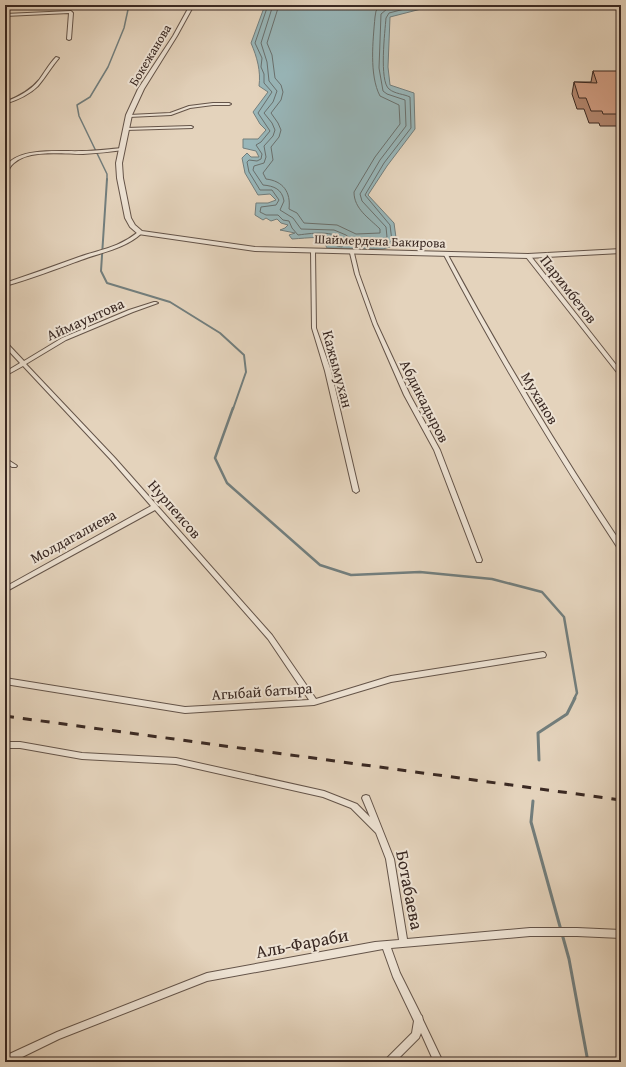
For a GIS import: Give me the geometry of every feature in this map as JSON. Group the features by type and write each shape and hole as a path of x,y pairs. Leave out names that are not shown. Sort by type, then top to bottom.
{"street":[{"name":"Бокежанова","path":"140,233 132,226 128,218 119,163 126,128 129,116 141,89 175,36 192,5"},
{"path":"5,15 70,12 71,26 69,39"},
{"path":"5,103 29,92 40,81 49,66 57,58"},
{"path":"129,116 171,114 189,107 229,104"},
{"path":"126,128 191,127"},
{"path":"5,189 5,173 7,168 12,162 20,158 35,154 91,152 122,149"},
{"path":"5,285 128,243 140,233"},
{"name":"Шаймердена Бакирова","path":"140,233 255,249 352,253 528,256 621,251"},
{"name":"Кажымухан","path":"313,251 314,328 328,371 356,491"},
{"name":"Абдикадыров","path":"352,253 357,274 375,324 407,396 437,450 479,560"},
{"name":"Муханов","path":"446,255 474,310 518,386 566,465 621,548"},
{"name":"Паримбетов","path":"528,256 621,374"},
{"name":"Аймауытова","path":"5,374 64,339 130,311 156,303"},
{"name":"Нурпеисов","path":"5,344 114,459 270,637 314,702"},
{"path":"5,460 14,466"},
{"name":"Молдагалиева","path":"5,590 155,506"},
{"name":"Агыбай батыра","path":"5,681 185,710 314,702 391,679 543,655"},
{"path":"5,745 20,745 82,756 176,761 324,794 354,806 379,831"},
{"name":"Ботабаева","path":"366,798 390,859 404,944"},
{"name":"Аль-Фараби","path":"5,1061 57,1036 207,977 386,945 530,932 621,934"},
{"path":"386,945 396,974 439,1062"},
{"path":"389,1062 416,1035 419,1019"}],"water":[{"path":"265,5 424,5 425,8 390,17 388,67 390,85 414,93 415,129 387,166 368,195 394,223 397,245 383,249 327,248 325,244 333,243 342,247 342,242 330,238 292,239 289,235 295,233 280,230 288,225 281,223 277,219 271,221 266,218 263,220 255,215 256,203 268,203 276,200 270,194 258,195 245,173 242,158 247,153 251,157 259,157 256,151 243,148 243,139 258,139 266,130 260,124 253,112 268,92 259,86 258,64 251,43"}],"building":[{"path":"593,71 617,71 621,82 621,114 603,114 602,111 591,111 586,98 579,98 574,82 597,83"}],"waterway":[{"path":"107,179 107,174 79,116 77,105 90,97 108,67 124,28 129,5"},
{"path":"107,179 101,271 107,283 170,302 220,333 244,355 246,372 233,409"},
{"path":"233,408 215,458 227,483 320,565 351,575 420,572 492,579 542,592 564,617 577,693 574,699"},
{"path":"539,760 538,733 567,714 575,698"},
{"path":"533,801 531,822 569,959 588,1062"}],"railway":[{"path":"5,716 621,800"}]}
